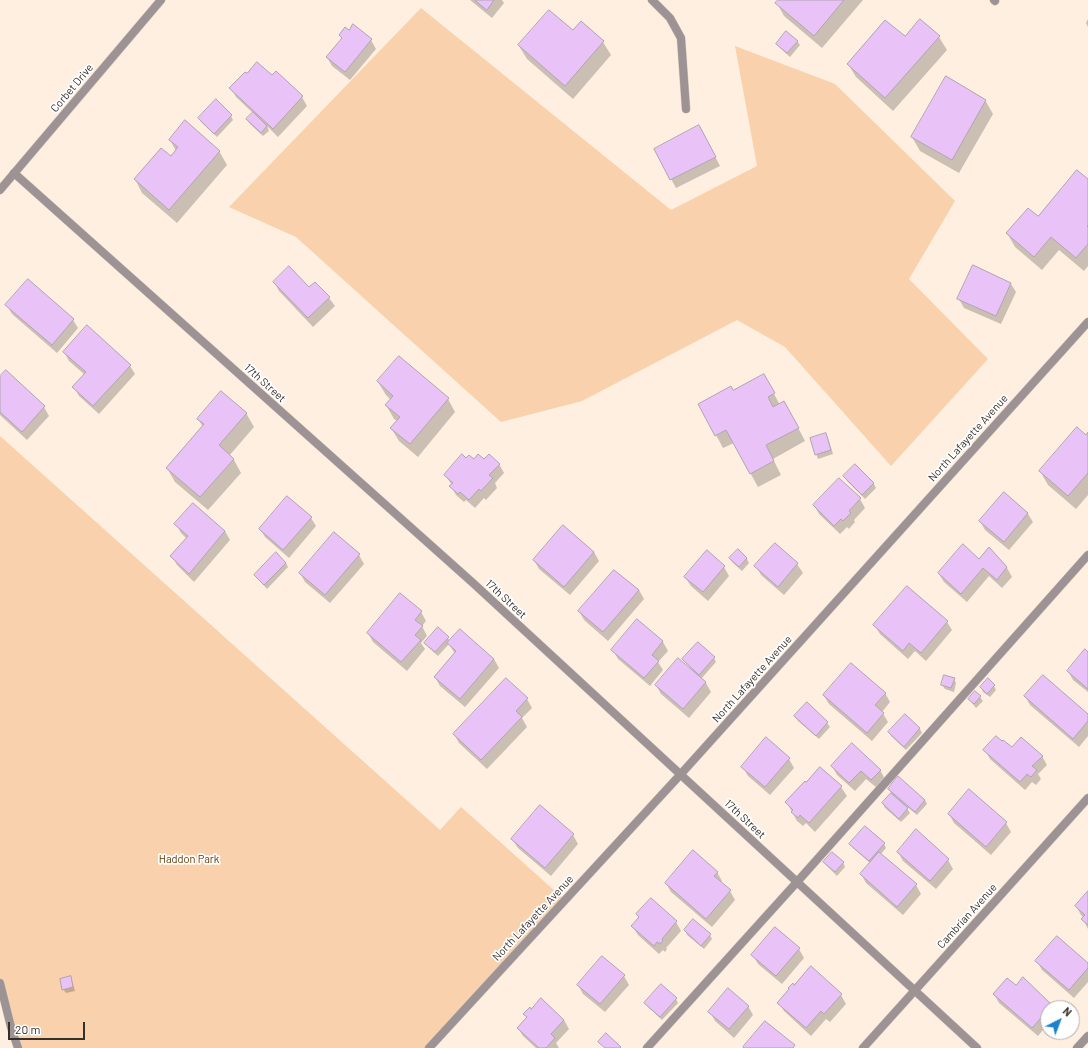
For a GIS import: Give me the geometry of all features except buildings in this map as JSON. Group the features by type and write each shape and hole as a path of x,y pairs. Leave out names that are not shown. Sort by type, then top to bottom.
{"street":[{"name":"Corbet Drive","path":"0,190 161,0"},
{"path":"652,0 670,18 681,38 686,109"},
{"name":"17th Street","path":"14,173 473,583 977,1048"},
{"name":"North Lafayette Avenue","path":"429,1048 680,775 1088,322"},
{"path":"647,1048 1088,556"},
{"name":"Cambrian Avenue","path":"863,1048 1088,798"},
{"path":"0,983 18,1048"},
{"path":"1077,1048 1088,1036"}],"green space":[{"path":"421,8 671,210 757,166 735,46 835,84 955,201 909,279 988,359 891,466 785,347 737,320 582,401 501,422 296,237 229,207"},
{"name":"Haddon Park","path":"0,436 440,830 461,807 565,900 429,1048 18,1048 0,983"}]}
